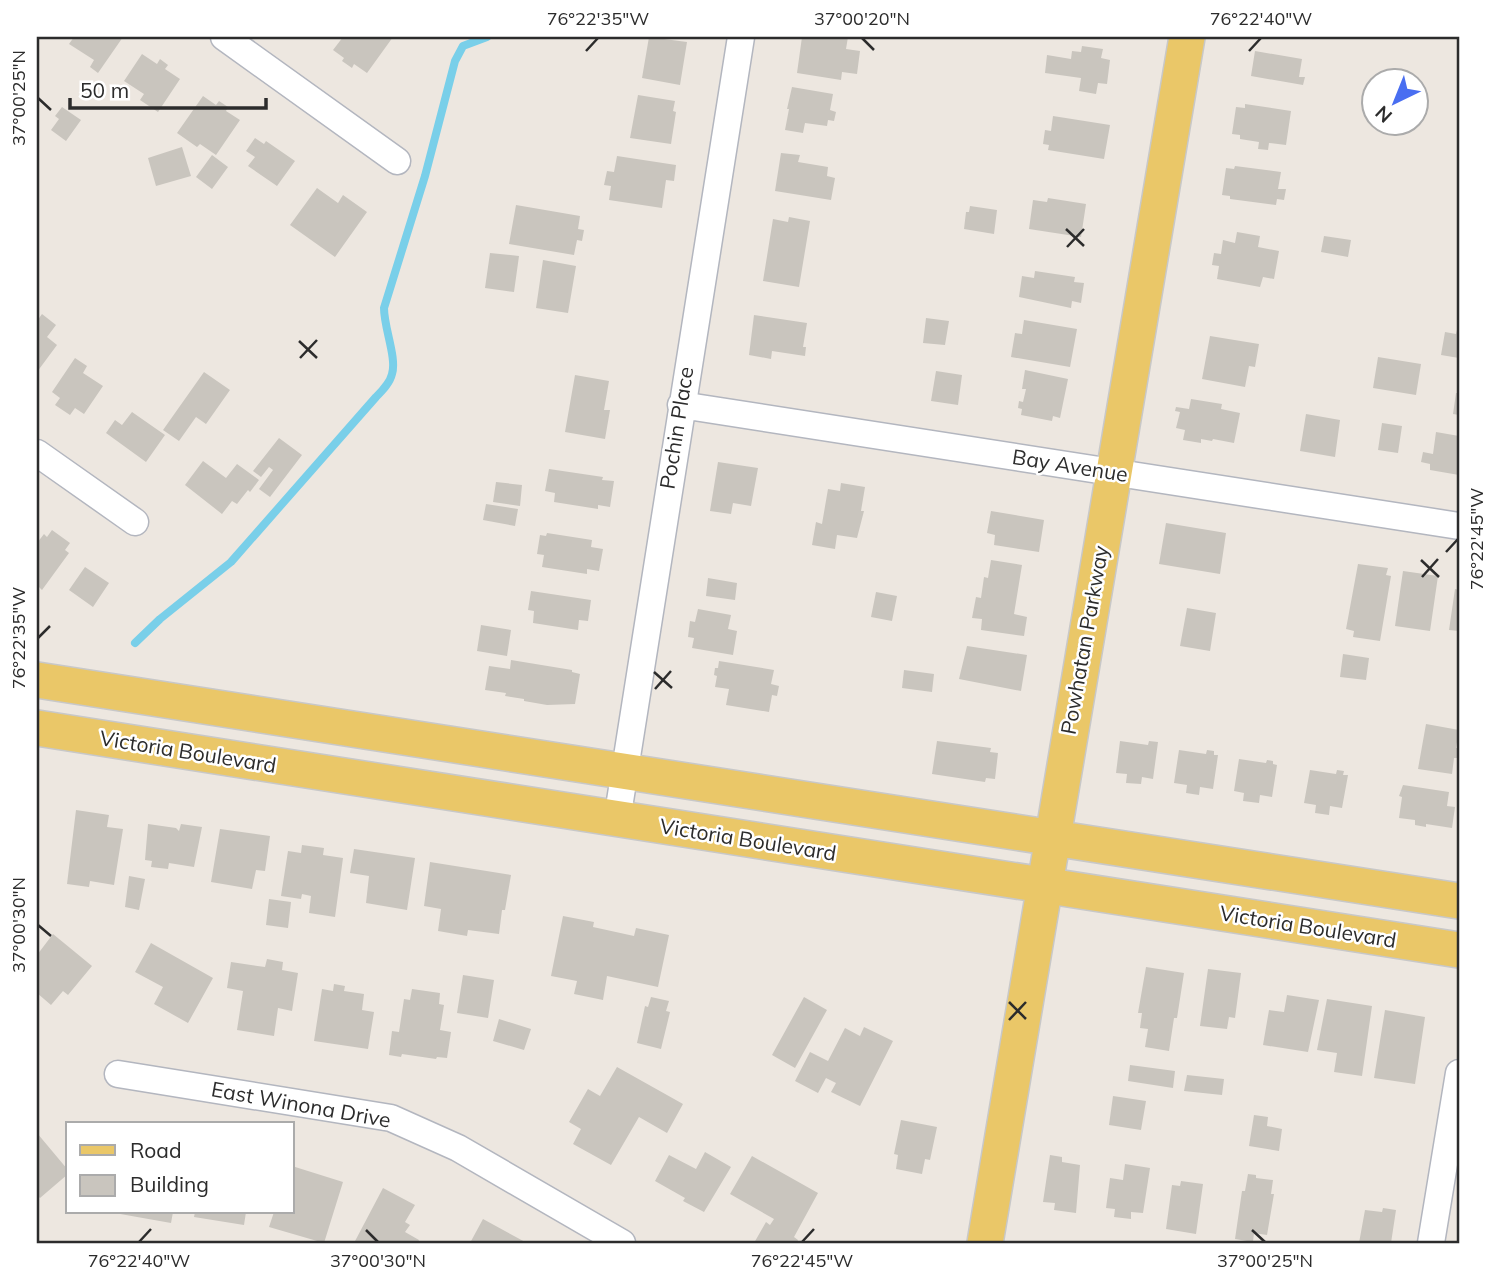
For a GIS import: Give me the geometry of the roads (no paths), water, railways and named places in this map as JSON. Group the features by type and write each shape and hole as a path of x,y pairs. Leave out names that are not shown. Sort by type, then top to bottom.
{"main road":[{"name":"Powhatan Parkway","path":"985,1243 1187,37"},
{"path":"37,680 1459,901"},
{"name":"Victoria Boulevard","path":"37,728 1459,950"}],"street":[{"path":"224,37 397,160"},
{"name":"Pochin Place","path":"617,820 741,37"},
{"name":"Bay Avenue","path":"681,405 1459,526"},
{"path":"37,453 135,522"},
{"path":"1430,1243 1459,1073"},
{"name":"East Winona Drive","path":"118,1074 391,1118 458,1148 611,1241"}],"waterway":[{"path":"135,643 160,619 231,562 390,381 393,360 384,308 425,176 455,61 463,46 487,37"}]}
